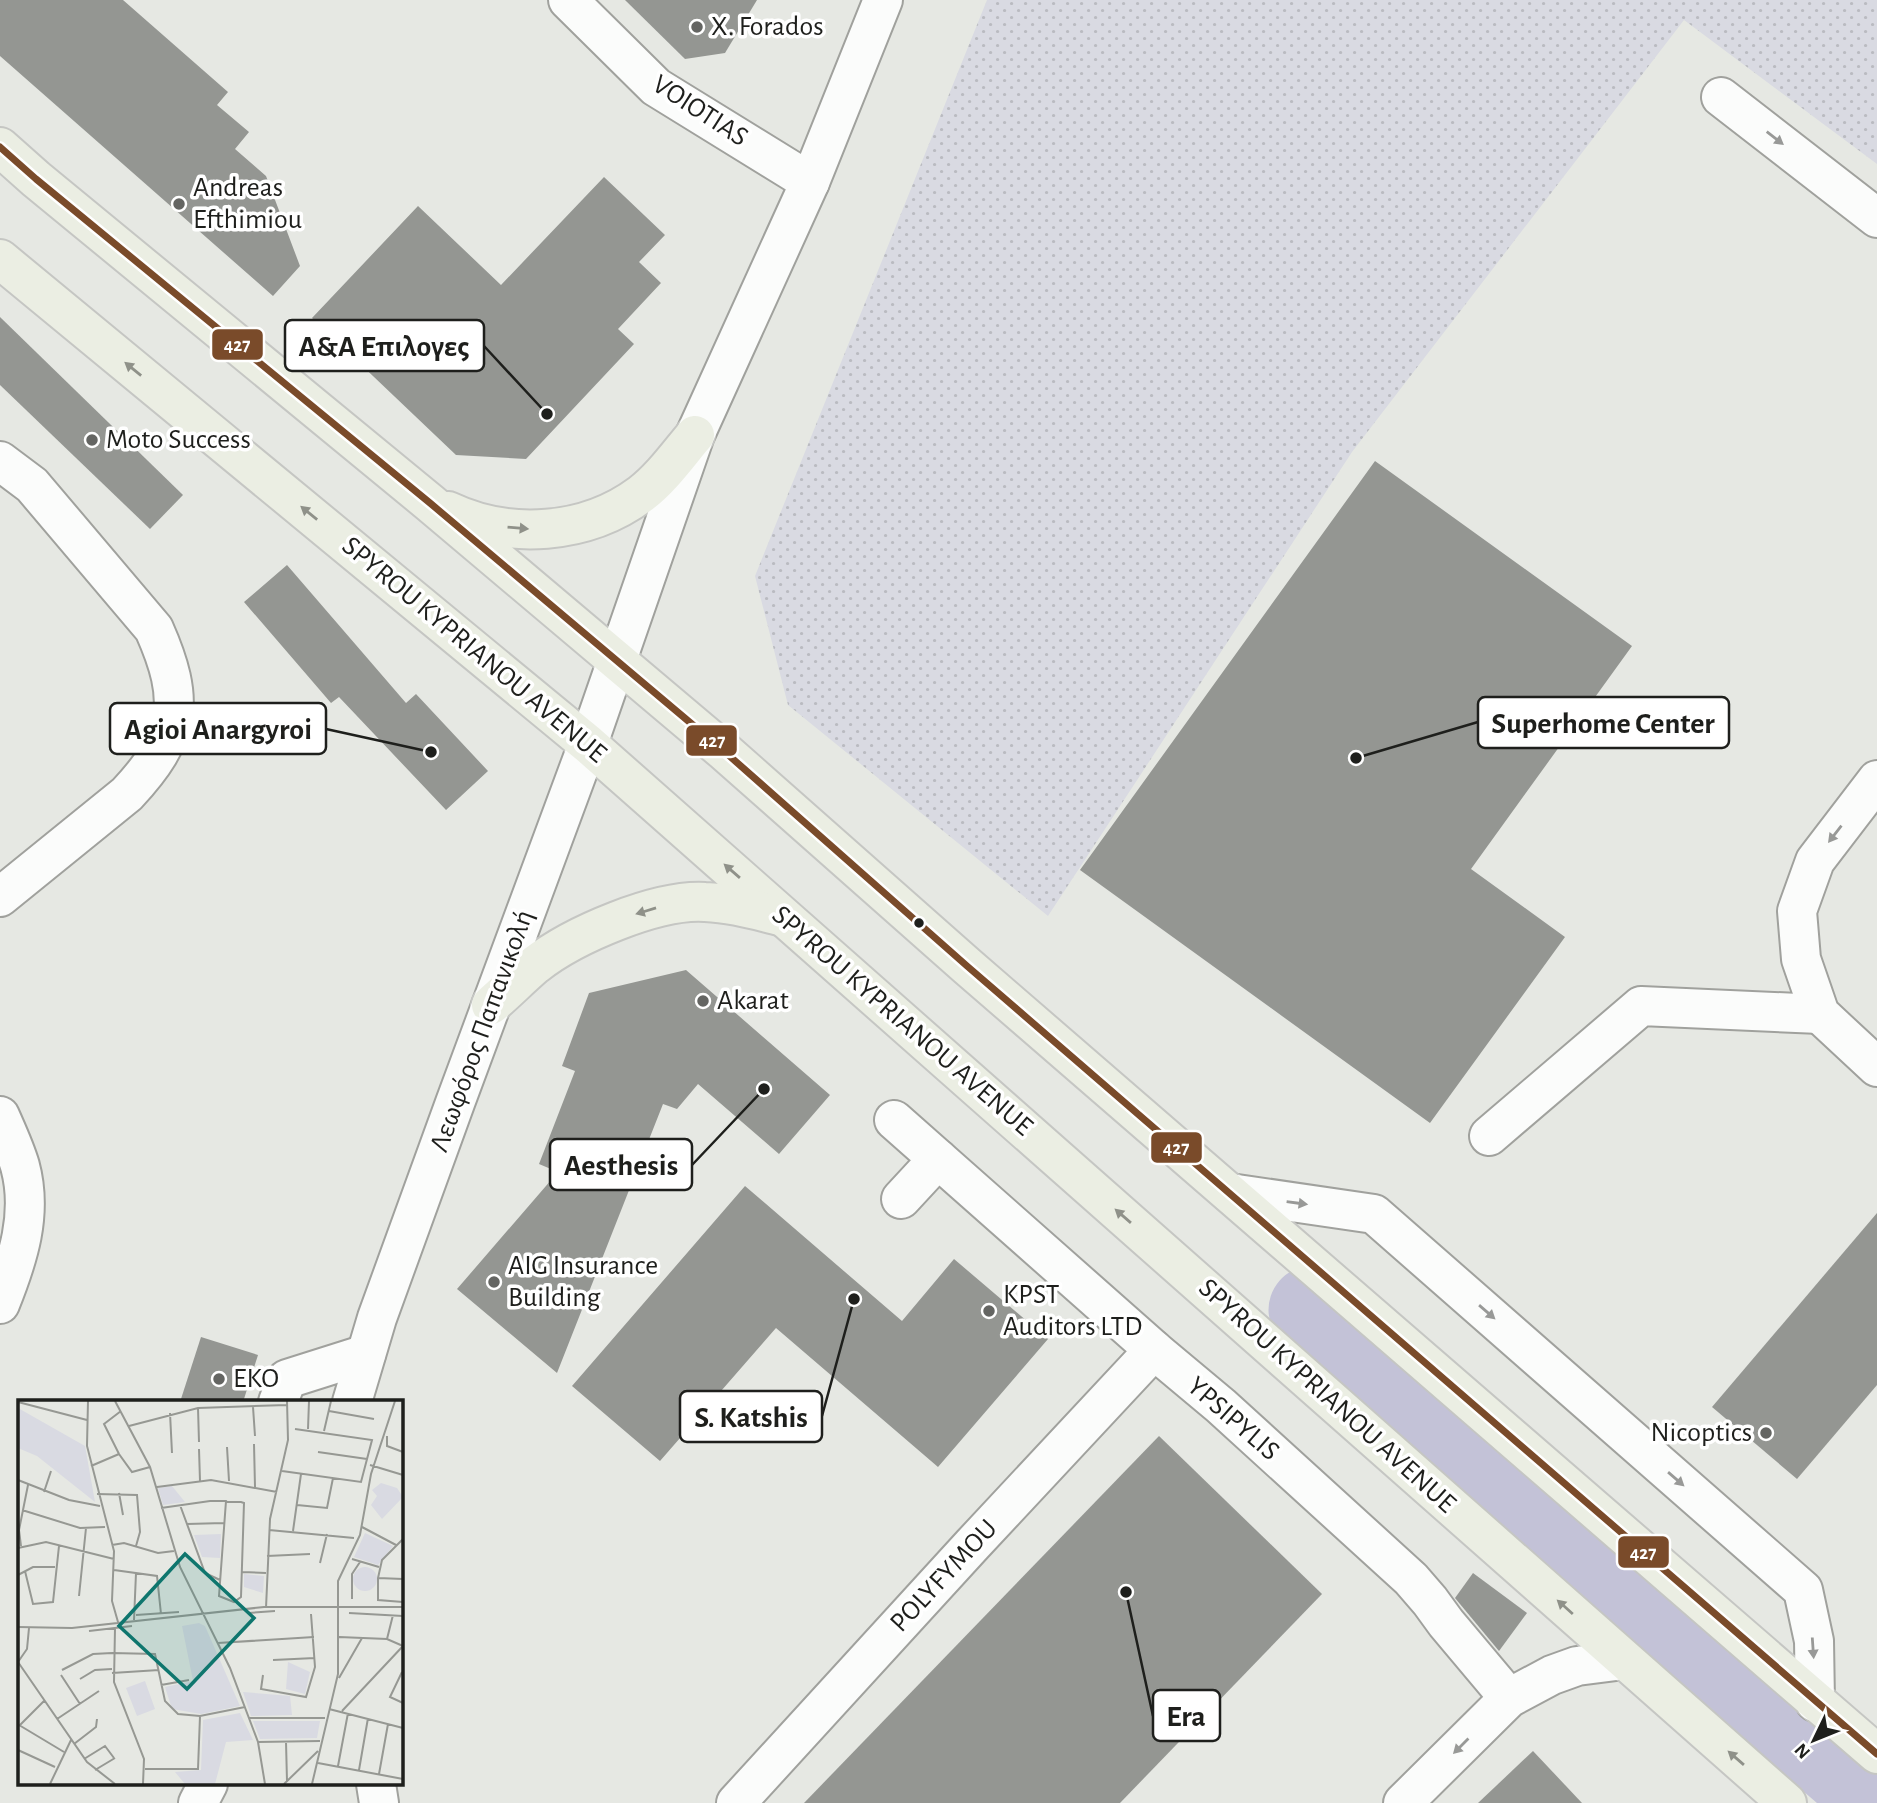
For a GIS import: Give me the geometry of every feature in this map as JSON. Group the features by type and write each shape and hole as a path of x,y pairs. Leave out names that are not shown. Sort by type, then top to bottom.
{"main road":[{"path":"0,147 430,503 725,752 967,966 1877,1755"},
{"name":"SPYROU KYPRIANOU AVENUE","path":"0,259 588,744 1787,1803"},
{"path":"430,503 468,520 512,529 538,530 580,523 623,506 642,493 658,479 695,435"},
{"path":"491,1005 536,964 561,949 607,925 660,907 703,902 732,905 785,918"}],"street":[{"name":"VOIOTIAS","path":"568,0 656,87 810,182"},
{"name":"Λεωφόρος Παπανικολή","path":"353,1400 377,1318 454,1102 588,744 695,435 810,182 883,0"},
{"path":"1721,97 1877,218"},
{"path":"0,461 32,485 154,629 166,657 173,687 174,716 164,747 145,775 127,794 0,897"},
{"path":"1877,780 1815,861 1797,911 1801,959 1820,1014 1877,1068"},
{"path":"1489,1136 1641,1006 1820,1014"},
{"path":"0,1116 20,1168 26,1204 21,1245 0,1304"},
{"name":"YPSIPYLIS","path":"894,1119 1154,1350 1222,1406 1411,1579 1509,1698"},
{"path":"901,1199 938,1159"},
{"path":"1230,1193 1374,1214 1802,1590 1814,1641 1815,1702"},
{"name":"POLYFYMOU","path":"736,1803 1154,1350"},
{"path":"279,1400 287,1379 366,1354"},
{"path":"1403,1803 1509,1698 1552,1675 1577,1666 1624,1660"},
{"path":"198,1803 207,1786"}],"shaded area":[{"path":"987,0 1877,0 1877,164 1684,20 1352,452 1048,916 788,705 755,576"}],"building":[{"path":"0,0 123,0 228,92 217,105 249,132 235,149 266,176 300,266 273,296 0,56"},
{"name":"X. Forados","path":"625,0 757,0 725,53 685,59"},
{"path":"604,177 665,235 639,262 661,283 618,329 634,344 526,459 456,455 312,318 418,206 501,285"},
{"name":"Moto Success","path":"0,317 183,495 150,529 0,385"},
{"path":"1375,461 1632,646 1471,869 1565,937 1430,1123 1080,870"},
{"path":"287,565 406,703 416,694 488,771 446,810 339,697 331,703 244,602"},
{"path":"686,970 830,1095 779,1154 698,1084 677,1109 663,1104 557,1373 457,1289 558,1172 539,1164 575,1071 562,1066 589,993"},
{"path":"745,1186 902,1321 954,1259 1048,1339 938,1467 776,1328 660,1461 572,1386"},
{"path":"1877,1213 1877,1385 1797,1479 1712,1407"},
{"name":"EKO","path":"201,1337 258,1355 244,1400 181,1400"},
{"path":"1159,1436 1322,1594 1120,1803 804,1803"},
{"path":"1473,1573 1527,1613 1499,1651 1455,1598"},
{"path":"1533,1751 1582,1803 1478,1803"}],"waterway":[{"path":"1313,1310 1877,1796"}],"transit line":[{"name":"427","path":"0,147 430,503 725,752 967,966 1877,1754"}],"place":[{"name":"X. Forados","path":"697,27"},
{"name":"Andreas Efthimiou","path":"179,204"},
{"name":"Α&Α Επιλογες","path":"547,414"},
{"name":"Moto Success","path":"92,440"},
{"name":"Agioi Anargyroi","path":"431,752"},
{"name":"Superhome Center","path":"1356,758"},
{"name":"Akarat","path":"703,1001"},
{"name":"Aesthesis","path":"764,1089"},
{"name":"AIG Insurance Building","path":"494,1282"},
{"name":"S. Katshis","path":"854,1299"},
{"name":"KPST Auditors LTD","path":"989,1311"},
{"name":"EKO","path":"219,1379"},
{"name":"Nicoptics","path":"1766,1433"},
{"name":"Era","path":"1126,1592"}]}
